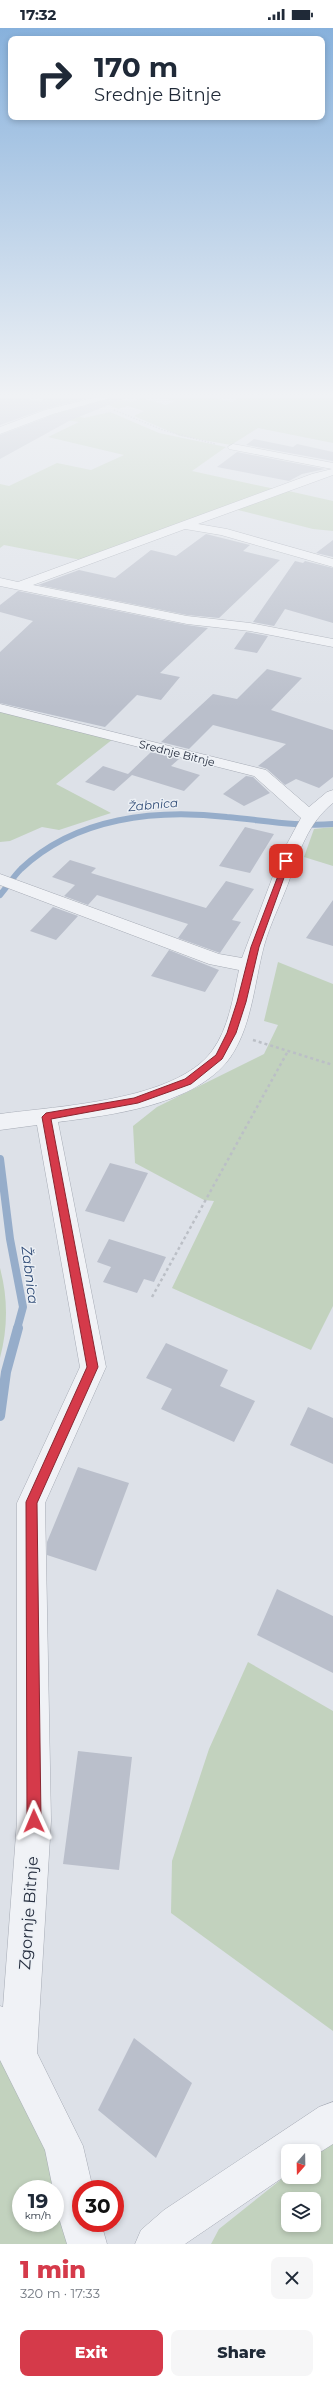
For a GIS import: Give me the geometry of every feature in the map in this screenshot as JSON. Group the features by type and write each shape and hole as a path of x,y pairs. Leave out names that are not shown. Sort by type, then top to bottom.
{"street":[{"path":"18,586 247,501"},
{"path":"183,525 223,532 333,562"},
{"path":"0,582 187,620 250,627 309,640 333,643"},
{"name":"Srednje Bitnje","path":"0,708 260,773 308,816"},
{"path":"8,1120 46,1117 135,1101 188,1081 219,1057 231,1033 261,929 291,849 308,816 333,796"},
{"path":"0,880 216,960 251,966"},
{"name":"Zgornje Bitnje","path":"18,2055 34,1821 31,1502 92,1367 46,1117"},
{"path":"0,2024 18,2055 64,2146 79,2218 87,2244"},
{"path":"155,2244 178,2224 333,2121"}],"path":[{"path":"231,1033 333,1065"},
{"path":"152,1297 288,1050"}],"green space":[{"path":"0,501 241,501 81,560 4,545 0,548"},
{"path":"254,501 333,501 333,531 313,529 234,509"},
{"path":"0,711 113,739 56,784 111,813 59,830 42,827 10,841 0,842"},
{"path":"333,827 333,866 304,857 314,829"},
{"path":"278,962 333,984 333,1306 311,1350 172,1288 214,1201 204,1200 135,1163 133,1126 157,1107 264,1054 278,1025 264,1021"},
{"path":"0,1268 6,1301 6,1324 0,1358"},
{"path":"248,1662 333,1711 333,2031 171,1913 172,1861 209,1749"},
{"path":"0,2046 54,2155 58,2180 12,2180 12,2232 64,2232 64,2214 69,2244 0,2244"},
{"path":"333,2142 333,2244 211,2244 219,2229 281,2180 281,2184 321,2184 321,2150"}],"building":[{"path":"206,534 250,545 243,551 280,560 219,618 187,615 38,585 79,570 115,578 151,550 176,556"},
{"path":"333,540 333,557 316,553"},
{"path":"295,561 303,563 305,561 333,568 333,623 285,609 274,626 253,622"},
{"path":"18,591 208,628 160,673 180,677 161,700 137,695 105,727 0,703 0,652 33,621 0,612 0,605"},
{"path":"246,632 268,636 257,653 234,649"},
{"path":"267,669 302,678 271,710 333,730 333,777 319,788 296,779 285,785 267,769 258,766 286,744 213,725 189,749 161,742 213,694 237,699"},
{"path":"151,752 179,759 171,766 200,775 184,791 132,775 114,791 85,782 103,766 128,774"},
{"path":"246,776 253,777 270,793 244,806 223,794"},
{"path":"245,827 274,834 250,873 219,866"},
{"path":"70,860 96,868 91,873 206,908 226,881 254,889 232,920 241,922 220,953 178,938 188,924 97,895 88,905 64,896 75,885 52,877"},
{"path":"333,900 333,946 306,938"},
{"path":"53,907 78,916 56,940 30,931"},
{"path":"169,950 219,970 205,992 151,976"},
{"path":"110,1163 148,1173 124,1222 85,1211"},
{"path":"109,1239 166,1257 154,1282 144,1279 137,1293 103,1282 111,1267 97,1262"},
{"path":"166,1343 228,1370 220,1386 255,1401 234,1442 161,1409 172,1389 146,1378"},
{"path":"308,1407 333,1418 333,1464 290,1445"},
{"path":"78,1467 129,1483 96,1571 47,1555 47,1542"},
{"path":"277,1589 333,1616 333,1673 257,1635"},
{"path":"78,1751 132,1757 119,1870 63,1864"},
{"path":"134,2038 192,2083 156,2158 98,2110"}],"waterway":[{"name":"Žabnica","path":"0,895 15,875 43,852 66,838 118,820 173,814 227,817 306,825 333,824"},
{"name":"Žabnica","path":"0,1159 10,1239 23,1307 17,1329"},
{"name":"Žabnica","path":"0,1416 6,1372 18,1328"}],"route":[{"path":"34,1821 31,1502 92,1367 46,1117 108,1107 135,1101 161,1092 188,1081 205,1070 219,1057 231,1033 242,1002 255,947 283,873 286,861"}]}
